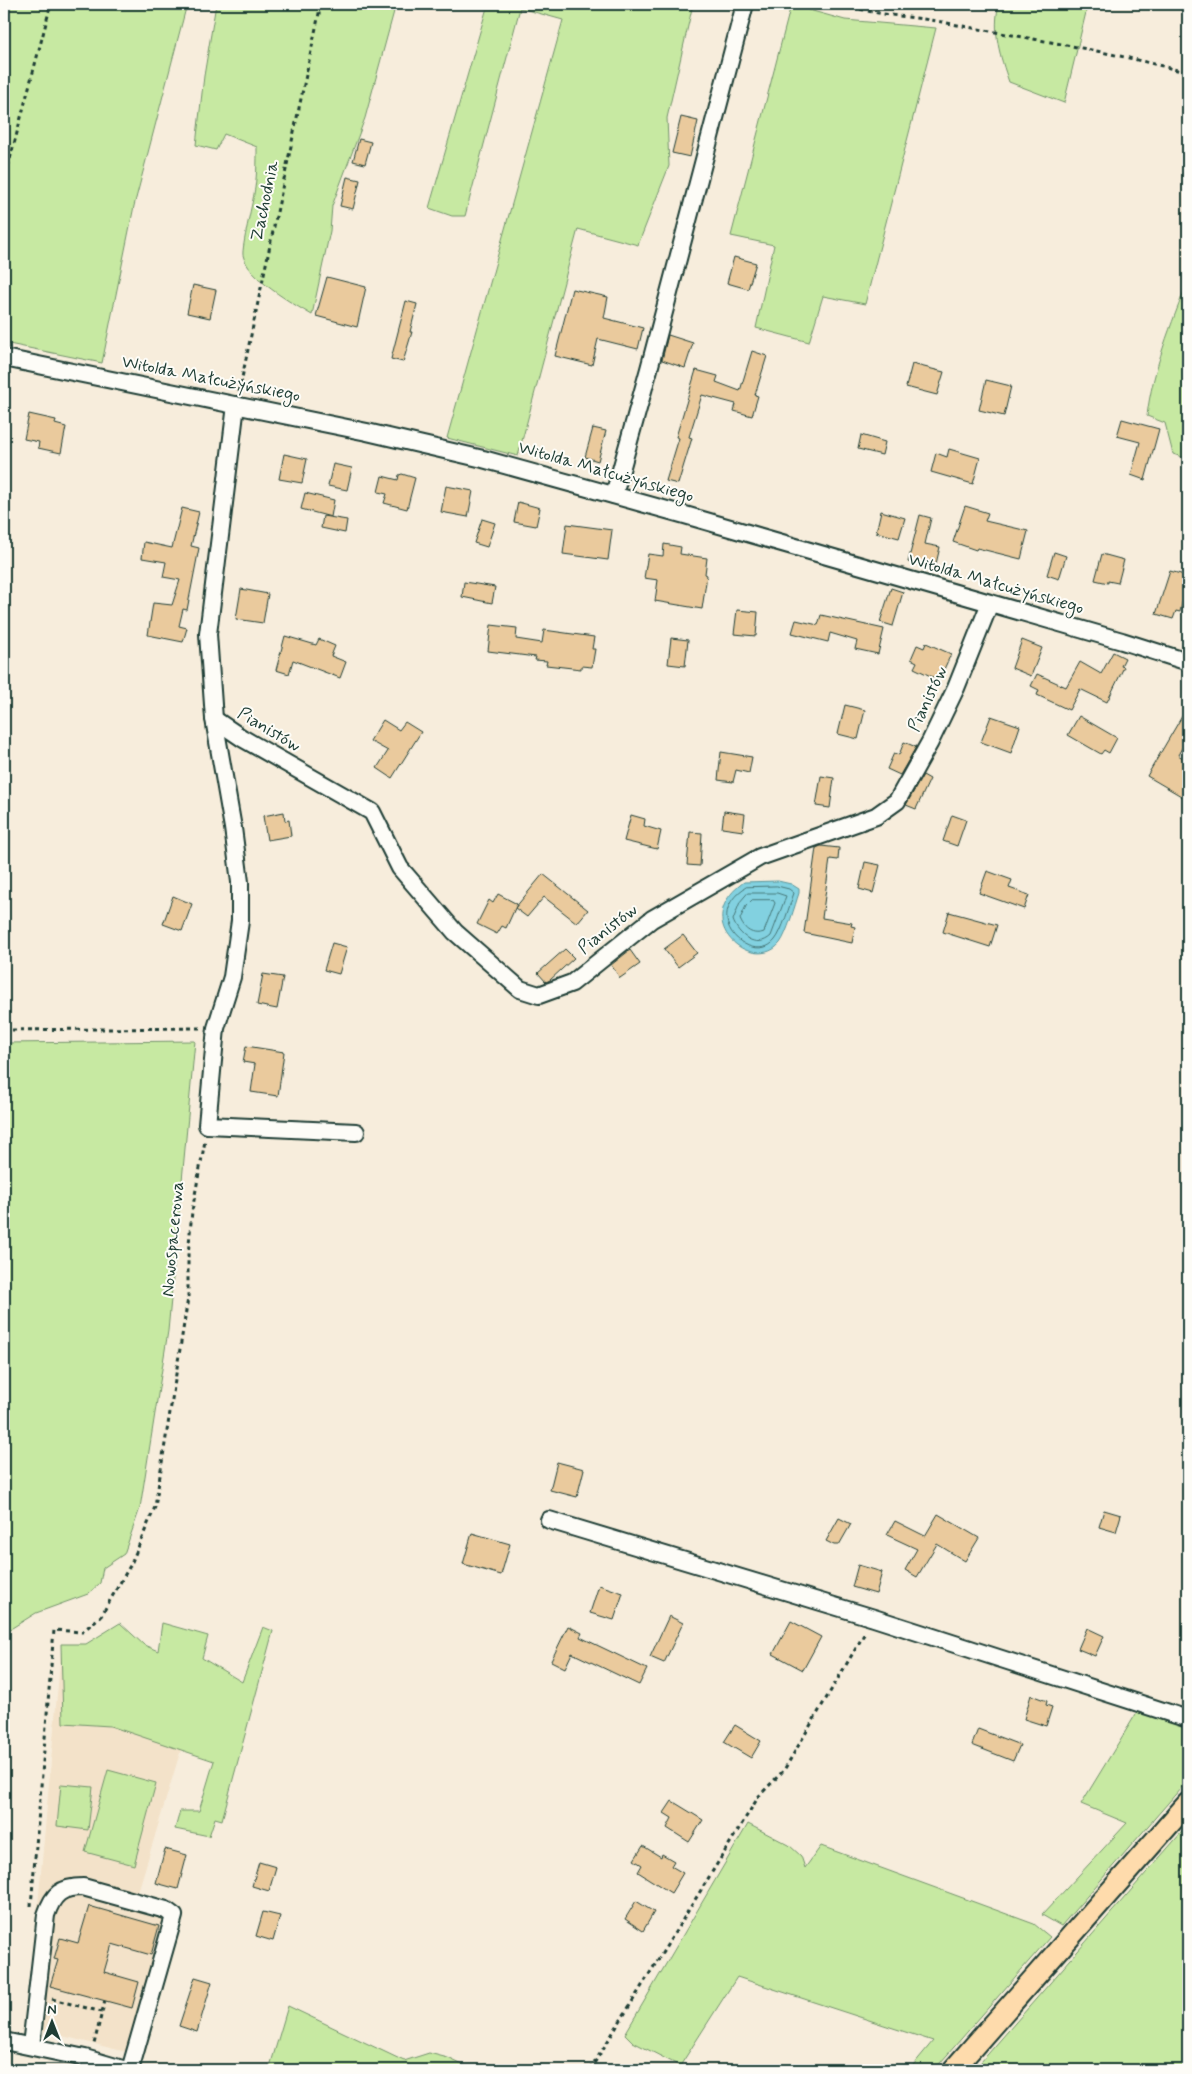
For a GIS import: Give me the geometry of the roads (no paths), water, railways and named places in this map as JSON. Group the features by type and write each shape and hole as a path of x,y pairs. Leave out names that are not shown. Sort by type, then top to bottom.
{"main road":[{"path":"953,2070 1188,1803"}],"street":[{"path":"614,494 649,369 745,4"},
{"name":"Witolda Małcużyńskiego","path":"4,358 425,445 614,494 1188,662"},
{"path":"236,405 208,634 214,719 233,828 240,882 240,922 232,977 216,1028 207,1125 356,1132"},
{"name":"Pianistów","path":"214,719 242,738 372,812 400,868 455,932 520,989 539,994 572,983 652,919 760,857 876,816 897,801 926,750 956,688 990,603"},
{"path":"549,1520 874,1618 1188,1720"},
{"path":"4,2041 90,2059 128,2070 174,1919 172,1914 166,1910 83,1887 71,1887 56,1895 46,1915 31,2046"}],"water":[{"path":"778,881 791,884 799,889 783,939 769,951 756,953 743,949 731,940 724,928 722,913 728,898 744,882"}]}
